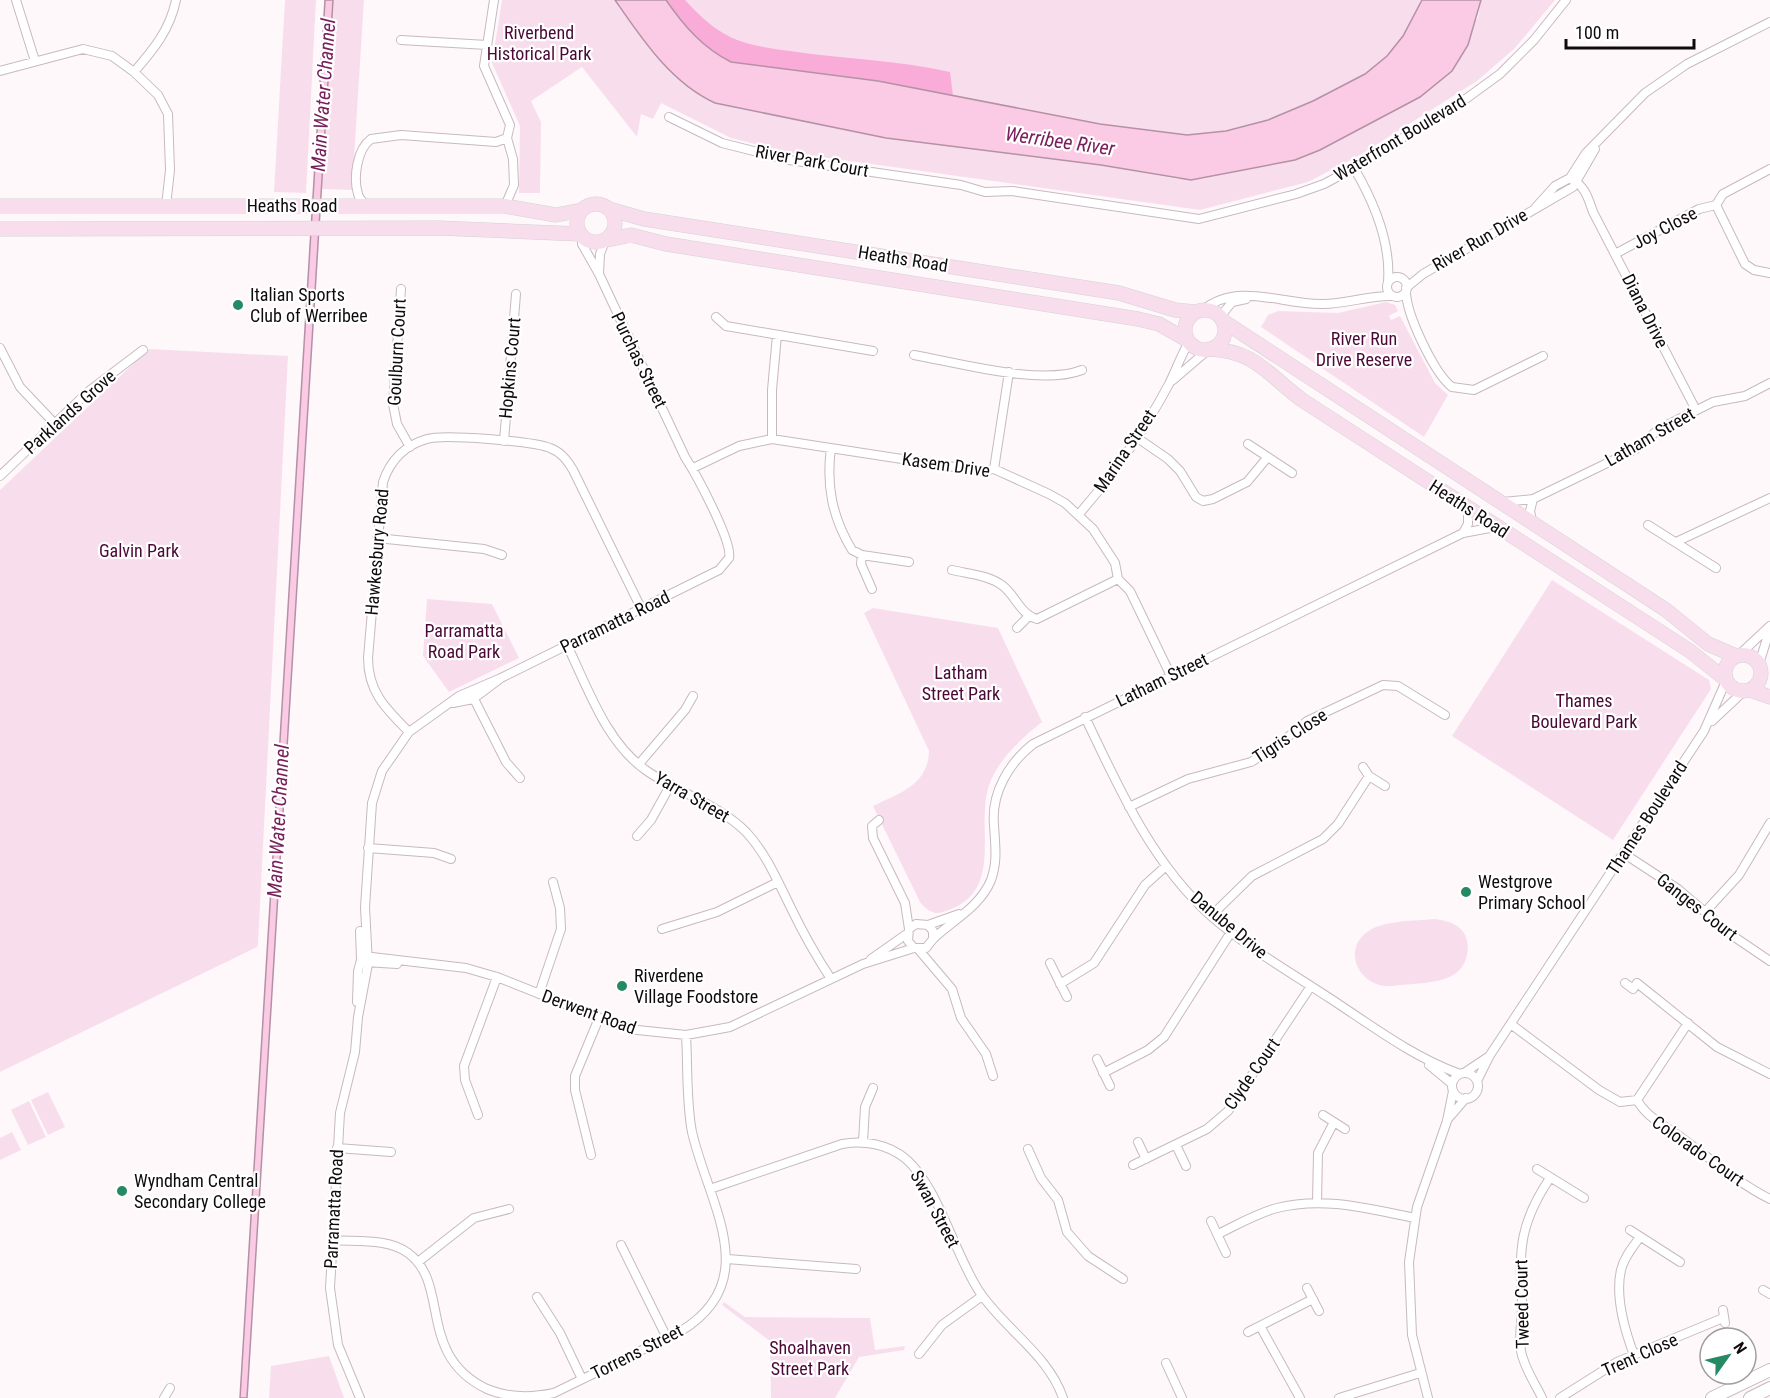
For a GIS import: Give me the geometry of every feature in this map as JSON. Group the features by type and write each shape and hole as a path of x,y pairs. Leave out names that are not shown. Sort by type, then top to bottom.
{"main road":[{"path":"595,204 609,209 616,224 614,233 606,240 593,243 581,235 577,222 582,210 595,204"},
{"name":"Heaths Road","path":"0,206 506,206 556,215 582,210"},
{"path":"169,206 169,229"},
{"name":"Heaths Road","path":"609,209 644,219 1119,293 1175,310 1199,311"},
{"name":"Heaths Road","path":"0,229 439,228 581,235"},
{"name":"Heaths Road","path":"606,240 631,235 666,244 1138,319 1159,324 1188,341"},
{"path":"1199,311 1212,311 1221,319 1225,330 1222,339 1209,350 1197,349 1188,341 1185,324 1199,311"},
{"name":"Heaths Road","path":"1221,319 1666,610 1709,645 1738,655"},
{"name":"Heaths Road","path":"1209,350 1232,351 1251,358 1302,400 1699,657 1726,680"},
{"path":"1770,676 1751,657 1738,655 1725,668 1726,680 1735,689 1770,697"},
{"path":"1747,691 1759,682 1759,665"},
{"path":"1712,1398 1770,1370"},
{"path":"1750,1398 1770,1388"}],"street":[{"path":"16,0 35,62"},
{"path":"134,72 160,39 170,21 176,0"},
{"path":"494,0 484,66 510,125 507,138 513,159 514,185 506,206"},
{"name":"Waterfront Boulevard","path":"1199,219 1296,194 1324,184 1354,168 1467,98 1500,74 1534,40 1566,0"},
{"name":"River Run Drive","path":"1394,296 1424,273 1501,231 1536,207 1555,186 1574,182 1582,159 1631,105 1667,76 1770,22"},
{"path":"402,40 487,45"},
{"path":"0,71 67,52 90,50 112,56 134,72 153,89 166,108 170,125 169,206"},
{"name":"River Park Court","path":"669,117 722,143 789,160 961,185 970,192 989,198 1018,193 1199,219"},
{"path":"368,206 358,194 360,153 365,143 377,136 400,135 496,142 507,138"},
{"path":"1354,168 1377,212 1388,263 1387,284 1394,296 1409,311"},
{"path":"1770,170 1723,194 1716,205 1745,264 1755,270 1770,273"},
{"name":"Diana Drive","path":"1574,182 1593,212 1696,410"},
{"name":"Joy Close","path":"1615,254 1699,209 1716,205"},
{"name":"Purchas Street","path":"581,235 582,244 599,274 681,446 696,467 704,493 729,543 730,554 727,563"},
{"path":"599,274 601,250 606,240"},
{"path":"1388,263 1406,289 1409,311 1446,382 1460,390 1481,388 1543,356"},
{"name":"River Run Drive","path":"1387,284 1399,277 1424,273"},
{"path":"1367,297 1387,284"},
{"name":"Goulburn Court","path":"401,289 393,404 397,424 410,447"},
{"name":"Hopkins Court","path":"504,441 516,294"},
{"path":"1199,311 1217,299 1232,295 1245,294 1324,304 1367,297 1394,296"},
{"path":"1221,319 1231,303 1237,300 1267,298"},
{"path":"716,317 726,326 873,351"},
{"path":"772,439 772,390 777,335"},
{"name":"Marina Street","path":"1079,514 1108,480 1169,385 1188,341"},
{"path":"0,348 20,387 56,425"},
{"name":"Parklands Grove","path":"0,476 89,391 143,350"},
{"name":"Marina Street","path":"1169,385 1209,350"},
{"path":"914,355 1069,380 1082,370"},
{"path":"994,469 1009,372"},
{"name":"Latham Street","path":"1499,502 1533,499 1636,449 1654,432 1696,410 1713,402 1745,396 1770,383"},
{"name":"Hawkesbury Road","path":"409,732 378,699 369,676 377,538 385,476 395,459 410,447 426,439 440,437 544,446 558,452 566,460 641,608"},
{"path":"1136,437 1168,459 1196,497 1203,501 1213,499 1247,482 1267,458"},
{"name":"Kasem Drive","path":"696,467 739,446 772,439 980,471 994,469 1049,494 1079,514 1105,545 1118,569 1118,579 1130,591 1171,675"},
{"path":"1248,444 1292,473"},
{"path":"831,448 828,484 835,514 852,549 862,555 909,562"},
{"path":"1676,542 1770,498"},
{"path":"1533,499 1530,511 1533,525"},
{"path":"1463,533 1468,524 1468,509"},
{"path":"1648,525 1716,568"},
{"name":"Latham Street","path":"933,941 985,891 994,871 996,858 994,810 1006,774 1016,760 1033,744 1463,533 1496,526"},
{"path":"377,538 484,549 502,555"},
{"path":"862,555 861,564 872,589"},
{"name":"Parramatta Road","path":"360,1398 345,1368 333,1325 330,1288 340,1113 355,1052 358,971 366,961 360,934 372,803 378,781 387,761 409,732 430,714 719,570 727,563"},
{"path":"952,570 989,578 1003,585 1029,616 1042,618 1118,579"},
{"path":"1017,628 1029,616"},
{"path":"1738,655 1770,628"},
{"path":"1759,665 1770,628"},
{"name":"Yarra Street","path":"567,645 609,729 639,764 739,825 760,849 827,981"},
{"name":"Thames Boulevard","path":"1704,731 1726,680"},
{"name":"Tigris Close","path":"1129,807 1188,779 1251,762 1277,746 1307,721 1383,685 1394,685 1404,689 1445,716"},
{"name":"Thames Boulevard","path":"1477,1081 1490,1055 1512,1025 1704,731 1728,704 1747,691"},
{"path":"472,695 506,762 520,778"},
{"path":"639,764 685,710 693,696"},
{"name":"Danube Drive","path":"1085,717 1129,807 1166,866 1211,916 1311,986 1410,1050 1453,1088"},
{"path":"1363,767 1369,776 1385,786"},
{"path":"1211,916 1252,876 1323,839 1338,825 1369,776"},
{"path":"637,836 651,820 671,784"},
{"path":"879,820 872,826 873,837 905,903 933,931 933,964"},
{"path":"1706,911 1739,875 1770,823"},
{"path":"368,848 434,853 451,860"},
{"name":"Ganges Court","path":"1623,853 1678,889 1733,936 1770,961"},
{"path":"1060,984 1094,963 1145,885 1166,866"},
{"path":"539,994 561,929 560,908 553,882"},
{"path":"662,929 717,912 778,882"},
{"path":"905,903 908,941 933,964 955,994 961,1018 986,1054 993,1076"},
{"name":"Latham Street","path":"926,924 965,912"},
{"path":"908,931 916,924 926,924"},
{"name":"Derwent Road","path":"863,964 908,931"},
{"path":"1103,1072 1148,1050 1164,1036 1231,932"},
{"path":"916,948 926,948 933,941"},
{"name":"Derwent Road","path":"366,961 466,968 497,977 599,1018 642,1031 686,1035 740,1023 863,964 916,948"},
{"path":"1050,963 1067,998"},
{"path":"478,1115 465,1080 464,1066 497,977"},
{"path":"1625,983 1633,989 1637,983 1717,1047 1770,1074"},
{"name":"Clyde Court","path":"1133,1166 1207,1129 1234,1104 1311,986"},
{"path":"591,1155 574,1090 575,1076 599,1018"},
{"path":"1637,1100 1688,1023"},
{"name":"Colorado Court","path":"1512,1025 1606,1095 1620,1102 1637,1100 1648,1116 1673,1131 1744,1185 1770,1199"},
{"name":"Torrens Street","path":"418,1262 426,1278 444,1347 461,1370 475,1382 500,1394 528,1398 546,1395 691,1325 710,1306 722,1284 727,1259 725,1237 691,1126 686,1035"},
{"name":"Danube Drive","path":"1410,1050 1462,1073"},
{"name":"Thames Boulevard","path":"1462,1073 1490,1055"},
{"path":"1097,1059 1110,1086"},
{"path":"1428,1398 1412,1335 1408,1295 1410,1253 1415,1218 1447,1121 1453,1088 1462,1073 1472,1075 1477,1081 1476,1092 1466,1098 1447,1121"},
{"path":"863,1142 865,1107 873,1088"},
{"path":"1453,1088 1459,1097 1466,1098"},
{"path":"1323,1115 1345,1129"},
{"path":"1317,1202 1318,1154 1334,1122"},
{"name":"Swan Street","path":"710,1189 832,1146 863,1142 895,1152 918,1172 982,1296 1047,1366 1063,1398"},
{"path":"1138,1142 1146,1159"},
{"path":"1176,1145 1186,1166"},
{"path":"338,1148 391,1152"},
{"path":"1028,1149 1041,1178 1058,1200 1067,1232 1088,1256 1123,1279"},
{"path":"1537,1169 1584,1198"},
{"name":"Tweed Court","path":"1542,1398 1521,1354 1522,1300 1518,1268 1521,1245 1534,1202 1550,1178"},
{"path":"1218,1234 1275,1208 1317,1202 1354,1206 1415,1218"},
{"path":"332,1240 390,1244 404,1250 418,1262 474,1218 508,1209"},
{"path":"1211,1221 1227,1253"},
{"path":"1630,1230 1681,1262"},
{"path":"1634,1355 1624,1318 1621,1271 1627,1255 1640,1237"},
{"path":"621,1245 667,1338"},
{"path":"727,1259 856,1269"},
{"path":"1307,1288 1319,1311"},
{"path":"919,1354 942,1325 982,1296"},
{"path":"537,1297 560,1333 582,1379"},
{"path":"1248,1332 1312,1299"},
{"name":"Trent Close","path":"1560,1398 1634,1355 1724,1317"},
{"path":"1260,1326 1300,1398"},
{"path":"1166,1363 1182,1398"},
{"path":"1339,1398 1420,1373"},
{"path":"164,1398 170,1388"}],"green space":[{"path":"285,0 316,0 306,193 274,192"},
{"path":"333,0 364,0 352,190 321,189"},
{"name":"Riverbend Historical Park","path":"502,0 615,0 647,44 671,71 685,84 715,103 886,138 1101,165 1178,179 1200,179 1295,160 1320,150 1366,125 1478,18 1481,0 1555,0 1515,48 1477,81 1360,155 1308,182 1200,210 785,152 731,138 661,103 653,119 641,114 637,137 582,67 531,101 541,122 540,193 519,193 520,126 492,63"},
{"path":"666,0 1422,0 1403,36 1387,56 1365,74 1313,101 1268,120 1226,131 1187,135 1100,124 878,81 731,62"},
{"name":"River Run Drive Reserve","path":"1386,302 1395,305 1398,311 1389,316 1391,320 1400,316 1435,383 1448,395 1424,437 1261,327 1268,315 1278,311 1338,313"},
{"name":"Galvin Park","path":"149,349 288,356 258,944 257,947 0,1072 0,490"},
{"name":"Thames Boulevard Park","path":"1552,580 1709,680 1711,689 1613,840 1452,736"},
{"name":"Parramatta Road Park","path":"427,599 492,604 519,658 449,692 423,656"},
{"name":"Latham Street Park","path":"873,608 998,628 1042,722 1013,748 991,780 986,798 985,855 976,890 963,903 943,912 930,911 920,902 873,806 902,792 918,780 924,772 929,751 864,613"},
{"path":"1435,919 1455,925 1466,936 1467,956 1461,969 1456,973 1434,982 1382,986 1364,976 1358,968 1355,949 1359,940 1367,932 1390,923"},
{"path":"48,1092 65,1127 48,1135 31,1100"},
{"path":"29,1101 46,1137 28,1145 11,1110"},
{"path":"12,1132 21,1150 0,1160 0,1138"},
{"name":"Shoalhaven Street Park","path":"724,1302 745,1317 870,1318 875,1350 905,1346 904,1350 859,1357 835,1398 771,1398 770,1341 722,1305"},
{"path":"329,1356 344,1398 269,1398 271,1366"}],"shaded area":[{"path":"666,0 685,0 718,30 747,43 810,54 911,65 950,72 953,96 878,81 731,62 695,36"}],"water":[{"name":"Main Water Channel","path":"325,0 333,0 247,1398 240,1398"},
{"name":"Werribee River","path":"615,0 666,0 695,36 731,62 878,81 1100,124 1187,135 1226,131 1268,120 1313,101 1365,74 1387,56 1403,36 1422,0 1481,0 1468,45 1452,71 1420,97 1320,150 1295,160 1191,180 1101,165 886,138 715,103 699,94 671,72"}],"place":[{"name":"Italian Sports Club of Werribee","path":"238,305"},
{"name":"Westgrove Primary School","path":"1466,892"},
{"name":"Riverdene Village Foodstore","path":"622,986"},
{"name":"Wyndham Central Secondary College","path":"122,1191"}]}
